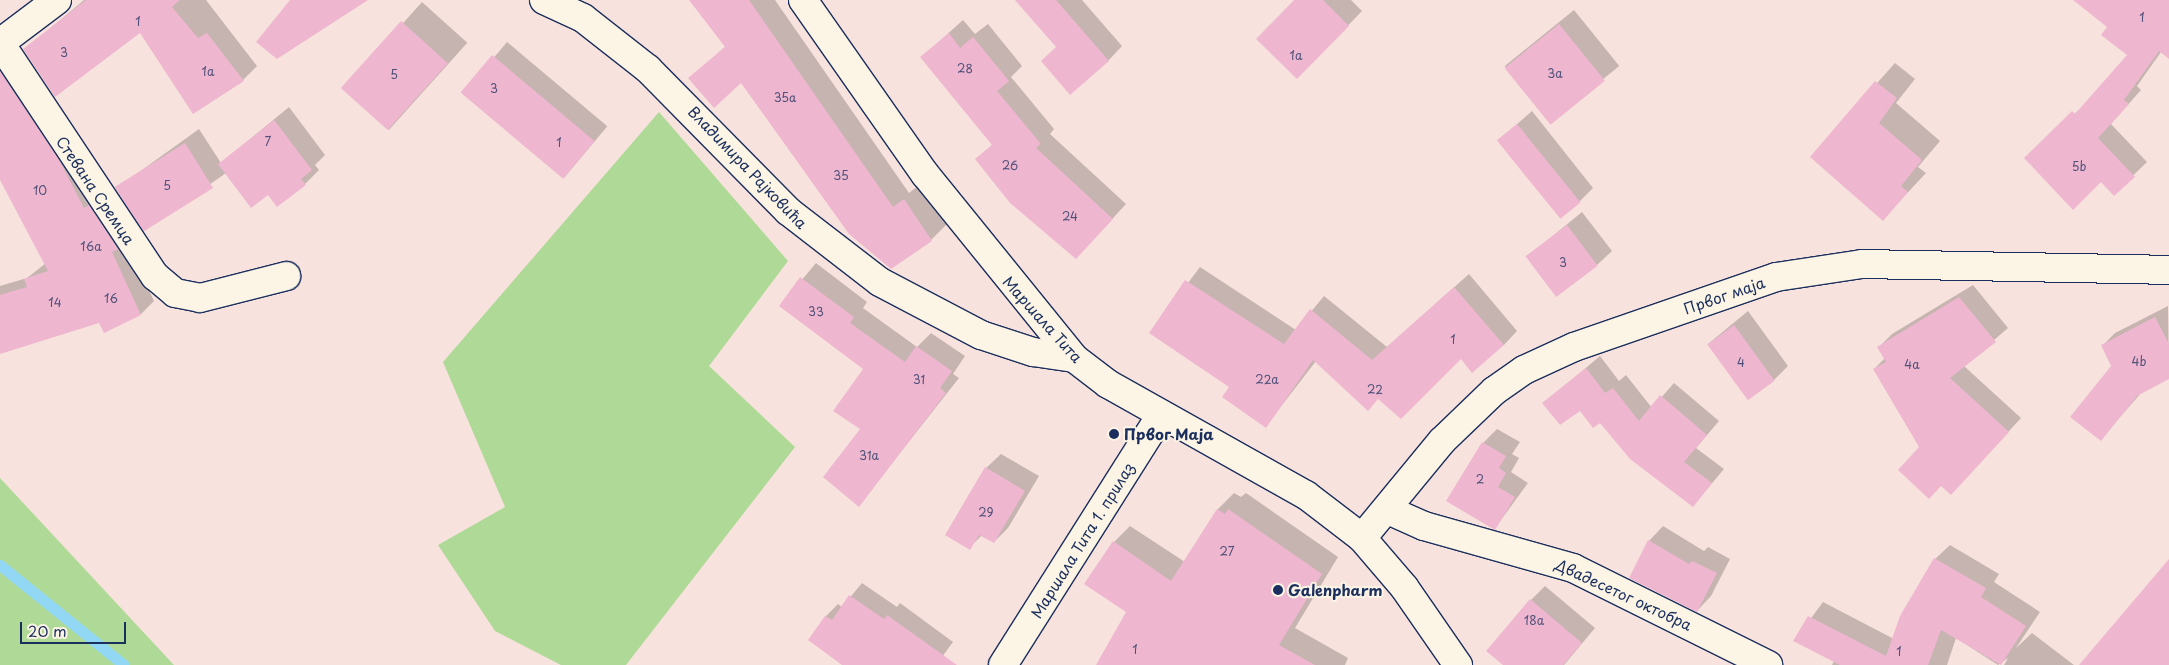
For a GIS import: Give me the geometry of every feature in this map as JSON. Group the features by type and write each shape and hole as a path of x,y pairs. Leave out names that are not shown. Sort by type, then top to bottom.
{"street":[{"name":"Стевана Сремца","path":"57,0 0,42 57,134 163,286 185,297 200,298 286,276"},
{"name":"Владимира Рајковића","path":"544,0 582,18 648,68 788,211 858,267 981,335 1033,352 1074,358"},
{"name":"Маршала Тита","path":"803,0 925,174 1074,358 1161,415 1306,495 1362,538 1404,587 1458,665"},
{"name":"Првог маја","path":"1362,538 1388,510 1454,429 1524,370 1574,347 1776,277 1862,264 2169,270"},
{"name":"Маршала Тита 1. прилаз","path":"1003,665 1161,415"},
{"name":"Двадесетог октобра","path":"1388,510 1424,526 1573,568 1768,665"}],"green space":[{"path":"659,112 788,261 709,366 795,447 626,665 561,665 495,631 438,545 505,507 443,362"},
{"path":"0,478 173,664 174,665 0,665"}],"building":[{"path":"86,0 180,0 172,7 198,38 207,33 244,81 193,114 140,33 55,97 23,49"},
{"path":"290,0 368,0 277,59 256,42"},
{"path":"689,0 749,0 893,207 904,199 932,241 891,269 849,234 741,83 714,108 688,78 725,47"},
{"path":"1015,0 1056,0 1109,61 1070,95 1041,61 1056,47"},
{"path":"1294,0 1323,0 1349,26 1297,79 1256,39"},
{"path":"2073,0 2169,0 2169,59 2159,51 2124,100 2129,104 2098,138 2135,177 2114,196 2101,182 2073,210 2024,158 2072,111 2075,114 2127,55 2101,35 2107,27"},
{"path":"401,21 448,63 388,130 341,88"},
{"path":"1559,24 1605,81 1551,125 1505,68"},
{"path":"949,33 960,48 973,37 1009,81 997,91 1041,144 1036,148 1113,219 1076,259 1010,203 975,159 992,145 920,57"},
{"path":"492,55 595,141 563,179 461,93"},
{"path":"0,71 57,156 84,208 89,205 118,249 112,252 141,315 104,333 99,323 0,354 0,295 27,287 24,279 48,271 0,180"},
{"path":"1875,81 1897,98 1879,123 1922,160 1901,186 1908,192 1883,221 1810,157"},
{"path":"274,120 312,170 301,179 306,185 277,207 268,195 251,208 218,164"},
{"path":"1517,124 1581,202 1560,219 1497,140"},
{"path":"185,143 213,188 143,232 115,187"},
{"path":"1567,225 1598,266 1556,297 1525,256"},
{"path":"800,277 854,317 850,323 905,362 916,346 952,371 940,388 946,393 859,507 823,477 860,429 833,411 863,369 779,306"},
{"path":"1185,280 1284,344 1310,309 1372,360 1454,287 1504,345 1472,373 1461,359 1401,419 1378,399 1368,411 1313,360 1266,428 1222,397 1229,387 1149,333"},
{"path":"1959,297 1996,342 1950,378 2009,432 1951,495 1941,486 1929,499 1898,470 1919,447 1873,369 1886,362 1877,347"},
{"path":"2155,317 2169,344 2169,379 2137,396 2101,441 2070,417 2111,366 2101,345"},
{"path":"1734,325 1775,381 1748,400 1707,344"},
{"path":"1586,368 1605,393 1613,388 1639,421 1660,395 1707,435 1684,462 1712,483 1693,507 1630,459 1600,423 1593,428 1580,411 1560,425 1542,403"},
{"path":"1482,442 1506,456 1499,468 1506,473 1498,487 1515,497 1495,530 1446,501"},
{"path":"985,467 1025,491 994,543 979,535 970,550 945,535"},
{"path":"1217,509 1225,514 1228,509 1322,574 1279,645 1315,665 1096,665 1126,612 1084,584 1113,541 1171,581"},
{"path":"1648,540 1689,564 1692,561 1717,573 1697,612 1629,578"},
{"path":"1934,558 1986,588 1981,597 2026,626 2001,665 1941,630 1928,665 1840,665 1793,641 1808,616 1886,656 1900,616"},
{"path":"2169,559 2169,665 2079,665"},
{"path":"849,595 884,619 887,615 957,665 842,665 808,640 825,616 832,620"},
{"path":"1530,599 1582,643 1563,665 1503,665 1486,651"}],"waterway":[{"path":"0,565 124,665"}],"place":[{"name":"Првог Маја","path":"1114,434"},
{"name":"Galenpharm","path":"1278,590"}]}
